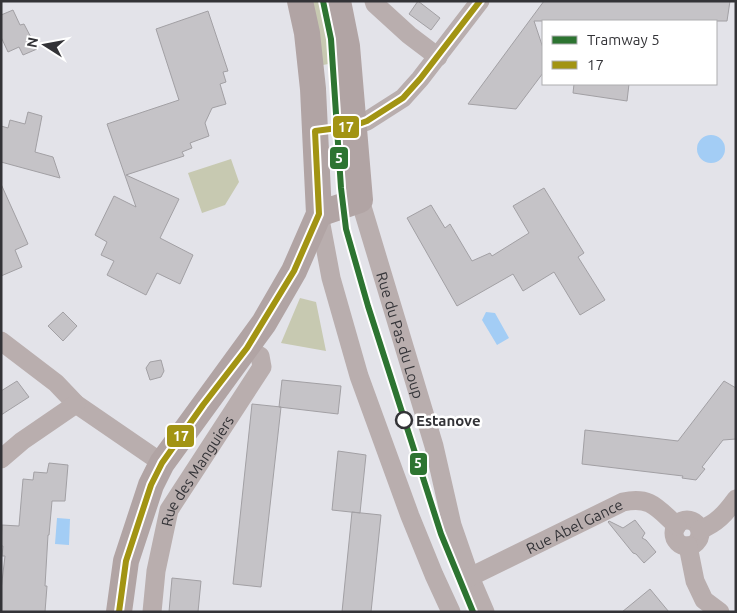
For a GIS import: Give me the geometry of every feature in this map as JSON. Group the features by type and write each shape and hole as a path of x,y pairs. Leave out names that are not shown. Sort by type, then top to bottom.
{"street":[{"path":"300,1 307,33 312,76 318,214 331,278 360,376 410,516 451,612"},
{"path":"119,612 126,561 151,485 162,463 203,405 253,352 294,271 318,214 360,200 346,46 338,1"},
{"path":"374,1 409,35 438,57"},
{"path":"315,131 353,126 367,121 403,98 438,57 480,1"},
{"name":"Rue du Pas du Loup","path":"360,200 434,446 452,525 470,577 486,612"},
{"path":"4,348 56,383 76,404 162,463"},
{"name":"Rue des Manguiers","path":"152,612 156,571 169,510 258,375 262,367 253,352"},
{"path":"1,459 22,440 76,404"},
{"name":"Rue Abel Gance","path":"470,577 623,502 637,499 651,503 676,526 674,537 682,545 688,546"},
{"path":"700,530 724,516 736,499"},
{"path":"676,526 686,520 697,524 700,530 698,541 688,546 695,580 704,600 720,612"}],"green space":[{"path":"307,1 331,1 340,62 317,66"},
{"path":"231,159 239,182 225,205 202,213 188,173"},
{"path":"300,298 316,302 326,351 281,343"}],"water":[{"path":"711,135 721,139 725,149 721,159 711,163 701,159 697,149 701,139"},
{"path":"486,312 495,313 509,338 497,345 482,320"},
{"path":"57,518 70,519 69,545 55,544"}],"building":[{"path":"418,1 440,18 431,30 409,14"},
{"path":"544,1 730,1 727,21 534,21 542,45 542,74 516,109 468,104"},
{"path":"13,10 20,25 24,24 37,49 23,55 19,47 8,52 1,37 1,15"},
{"path":"208,11 228,71 223,72 226,82 220,84 226,104 212,108 205,123 209,136 190,143 192,148 182,152 184,156 126,175 179,199 160,238 193,255 180,284 157,273 146,295 107,275 114,261 101,255 107,242 95,235 114,196 136,207 107,124 179,100 156,29"},
{"path":"574,85 629,85 627,101 573,93"},
{"path":"28,112 42,116 35,152 53,157 60,178 1,162 1,126 8,128 10,120 25,124"},
{"path":"1,184 28,244 15,250 22,267 1,276"},
{"path":"544,188 584,253 578,257 605,300 580,315 554,272 523,291 513,274 457,306 407,218 431,205 445,228 450,224 472,261 490,253 492,256 529,233 513,206"},
{"path":"63,312 77,326 63,341 48,326"},
{"path":"161,360 164,371 161,377 150,380 146,368 150,362"},
{"path":"282,380 341,386 338,414 279,407"},
{"path":"17,381 29,397 1,415 1,391"},
{"path":"724,381 736,388 736,439 723,440 702,467 705,469 696,480 682,478 683,476 582,464 585,430 678,441"},
{"path":"252,404 281,407 261,587 233,584"},
{"path":"338,451 366,455 360,513 332,510"},
{"path":"49,463 68,465 65,501 52,501 48,535 45,612 1,612 1,590 5,556 2,556 3,546 1,546 2,525 19,526 23,479 33,480 34,472 47,473"},
{"path":"352,512 381,515 371,612 342,612"},
{"path":"635,520 645,533 642,538 656,552 644,563 633,553 608,522 623,528"},
{"path":"172,578 201,581 198,612 169,612"},
{"path":"650,589 669,612 622,612"}],"tram line":[{"name":"5","path":"323,1 331,39 341,188 346,229 368,306 441,534 473,612"}],"transit line":[{"name":"17","path":"119,612 126,561 151,485 162,463 203,405 247,348 294,271 319,214 315,131 353,126 367,121 403,98 420,79 480,1"}],"place":[{"name":"Estanove","path":"404,420"}]}
